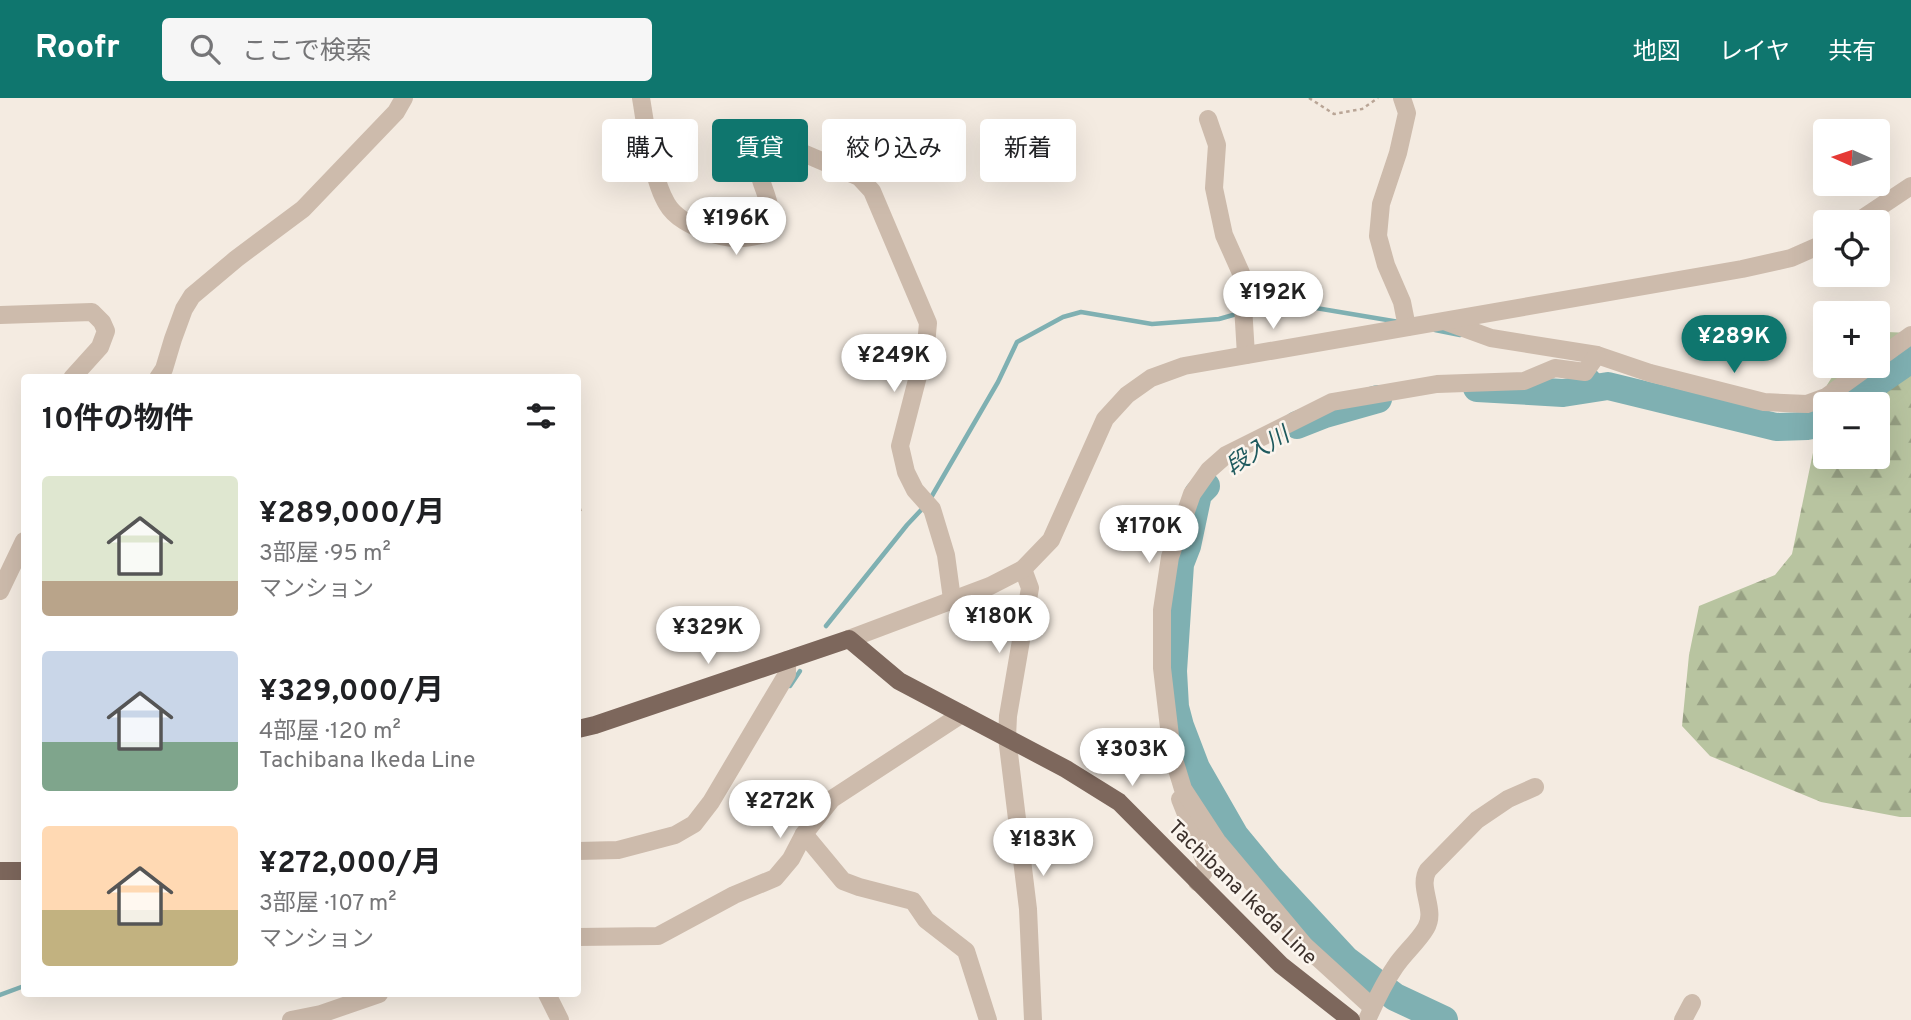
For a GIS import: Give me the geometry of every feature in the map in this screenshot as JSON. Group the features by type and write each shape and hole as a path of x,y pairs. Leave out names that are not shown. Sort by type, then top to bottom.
{"main road":[{"name":"Tachibana Ikeda Line","path":"849,639 899,681 1066,769 1119,802 1281,965 1351,1020"},
{"path":"581,728 849,639"},
{"path":"0,871 21,871"}],"street":[{"path":"161,374 184,309 192,296 303,209 396,112 404,98"},
{"path":"641,98 657,183 667,207 690,225 715,235 746,240 765,234 770,224 771,208 757,167 758,151 768,142 782,144 859,177 872,191 928,323 926,345 900,446 906,472 915,490 932,509 946,555 952,599"},
{"path":"1402,98 1406,113 1398,153 1381,204 1378,236 1386,265 1402,302 1407,327"},
{"path":"1208,119 1217,145 1214,188 1224,235 1241,273 1246,355"},
{"path":"1875,210 1911,186"},
{"path":"849,639 990,586 1023,569 1051,540 1105,419 1126,396 1152,377 1184,366 1742,269 1791,258 1813,248"},
{"path":"0,315 92,312 102,322 106,331 100,347 76,374"},
{"path":"1444,321 1491,338 1598,355 1650,373 1764,402 1807,404 1826,397 1852,378"},
{"path":"1890,350 1911,335"},
{"path":"1535,787 1508,799 1477,820 1424,875 1429,903 1428,926 1396,966 1370,1014 1305,946 1217,841 1183,789 1172,753 1165,701 1161,610 1170,557 1192,494 1209,470 1226,455 1332,402 1437,384 1524,381 1555,368 1585,372 1598,355"},
{"path":"0,591 21,547"},
{"path":"1023,569 1030,588 1008,716 1007,737 1028,909 1033,1020"},
{"path":"581,851 618,850 675,835 694,824 711,803 787,674 787,660"},
{"path":"581,937 658,936 734,895 775,878 792,859 804,834 832,799 962,714"},
{"path":"1183,789 1180,799 1207,867 1197,882"},
{"path":"804,834 843,881 913,901 926,920 965,951 988,1020"},
{"path":"292,1020 322,1017 372,997"},
{"path":"548,997 560,1020"},
{"path":"1683,1020 1692,1003"}],"path":[{"path":"1309,98 1334,114 1362,109 1378,98"}],"green space":[{"path":"1890,332 1911,333 1911,817 1821,802 1710,756 1682,726 1689,655 1699,606 1775,575 1792,554 1813,453 1813,469 1890,469 1890,392 1826,392 1831,378 1890,378"}],"waterway":[{"path":"1249,311 1278,304 1399,322"},
{"path":"929,501 998,382 1017,342 1063,317 1081,312 1152,324 1219,319 1240,313"},
{"path":"1435,330 1460,335"},
{"name":"段入川","path":"1863,392 1911,359"},
{"path":"1593,370 1608,386"},
{"name":"段入川","path":"1477,388 1563,393 1608,386 1776,427 1813,425"},
{"name":"段入川","path":"1297,425 1378,399"},
{"name":"段入川","path":"1206,486 1198,494 1187,546 1180,564 1173,671 1175,707 1196,768 1235,836 1346,960 1395,997 1444,1020"},
{"path":"826,626 923,508"},
{"path":"790,686 800,671"},
{"path":"0,995 21,987"}]}
